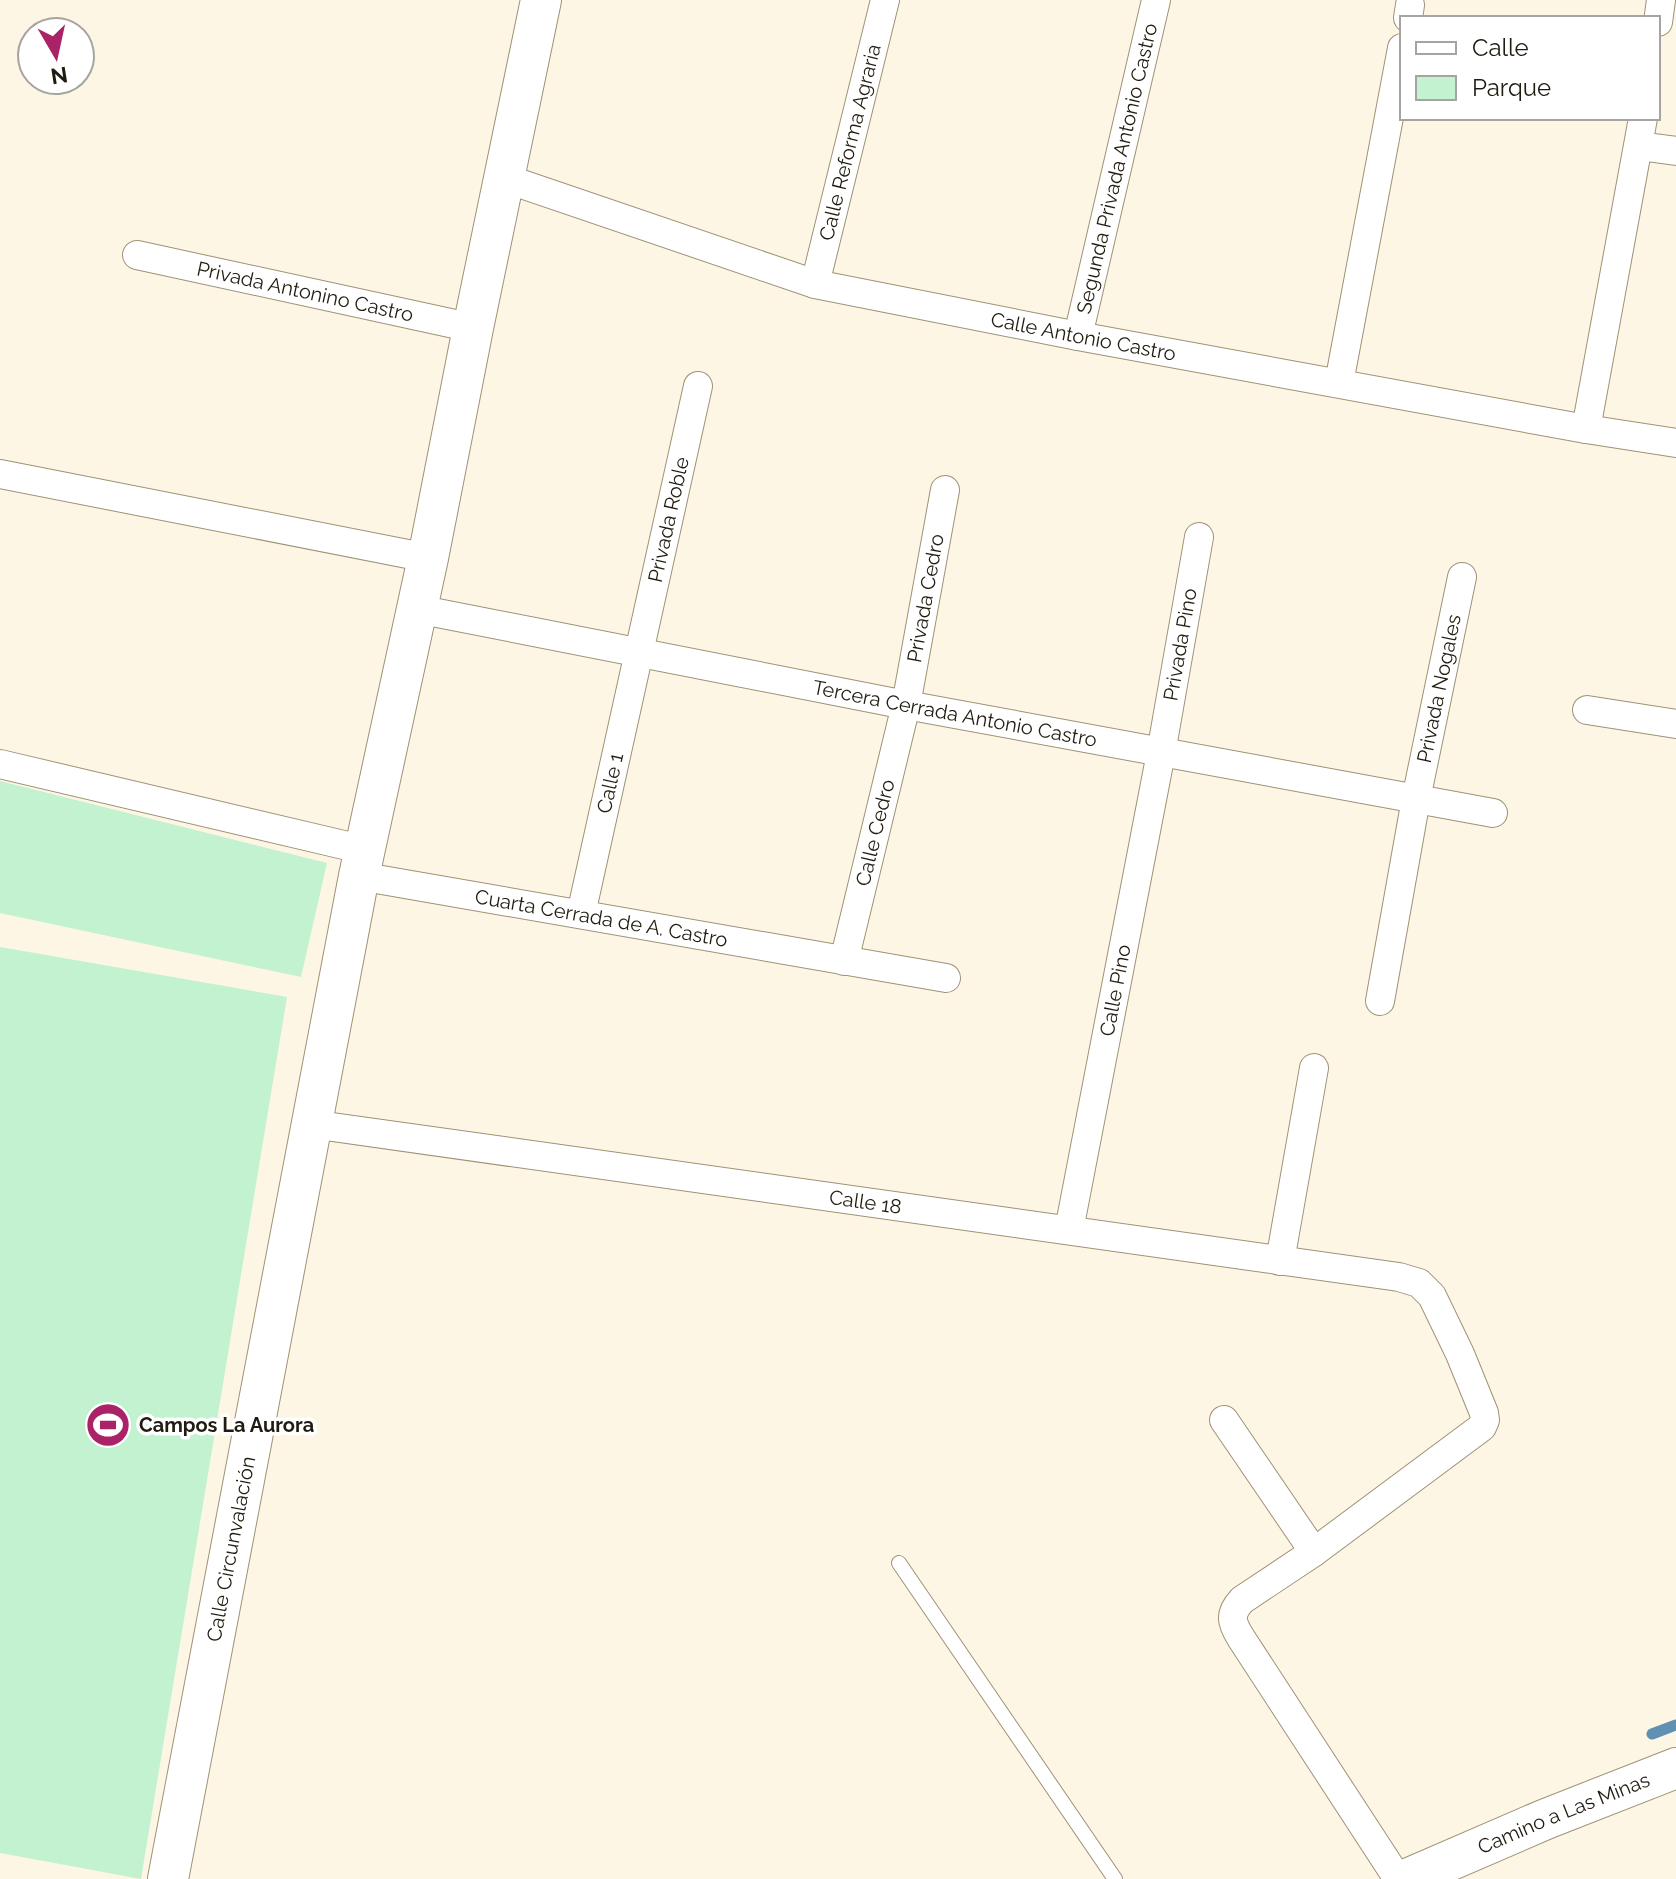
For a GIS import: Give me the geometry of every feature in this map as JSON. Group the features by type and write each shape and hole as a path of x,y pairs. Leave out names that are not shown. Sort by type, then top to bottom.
{"main road":[{"name":"Calle Circunvalación","path":"168,1879 362,863 428,558 541,0"},
{"name":"Camino a Las Minas","path":"1407,1879 1546,1819 1676,1768"}],"street":[{"name":"Calle Reforma Agraria","path":"815,284 885,0"},
{"name":"Segunda Privada Antonio Castro","path":"1078,336 1156,0"},
{"path":"1339,383 1400,59"},
{"path":"1586,429 1641,132 1676,151"},
{"name":"Calle Antonio Castro","path":"504,178 815,284 1078,336 1676,443"},
{"name":"Privada Antonino Castro","path":"137,255 473,328"},
{"name":"Privada Roble","path":"638,653 698,386"},
{"path":"0,474 428,558"},
{"name":"Privada Cedro","path":"906,705 945,490"},
{"name":"Privada Pino","path":"1161,753 1199,537"},
{"name":"Privada Nogales","path":"1380,1001 1416,799 1462,577"},
{"name":"Tercera Cerrada Antonio Castro","path":"417,609 906,705 1493,813"},
{"name":"Calle 1","path":"581,914 638,653"},
{"name":"Calle Cedro","path":"844,961 906,705"},
{"path":"1587,710 1676,724"},
{"name":"Calle Pino","path":"1069,1230 1161,753"},
{"name":"Cuarta Cerrada de A. Castro","path":"0,764 362,863 581,914 946,978"},
{"path":"1280,1261 1314,1068"},
{"name":"Calle 18","path":"311,1124 1399,1277 1419,1283 1432,1296 1460,1354 1485,1420 1473,1436 1314,1552"},
{"path":"1224,1420 1314,1552 1242,1600 1234,1608 1232,1616 1235,1629 1398,1879"}],"lane":[{"path":"899,1563 1115,1879"}],"green space":[{"path":"0,781 327,863 301,977 0,913"},
{"name":"Campos La Aurora","path":"0,947 287,997 141,1879 0,1853"}],"waterway":[{"path":"1652,1734 1676,1725"}],"place":[{"name":"Campos La Aurora","path":"108,1425"}]}
